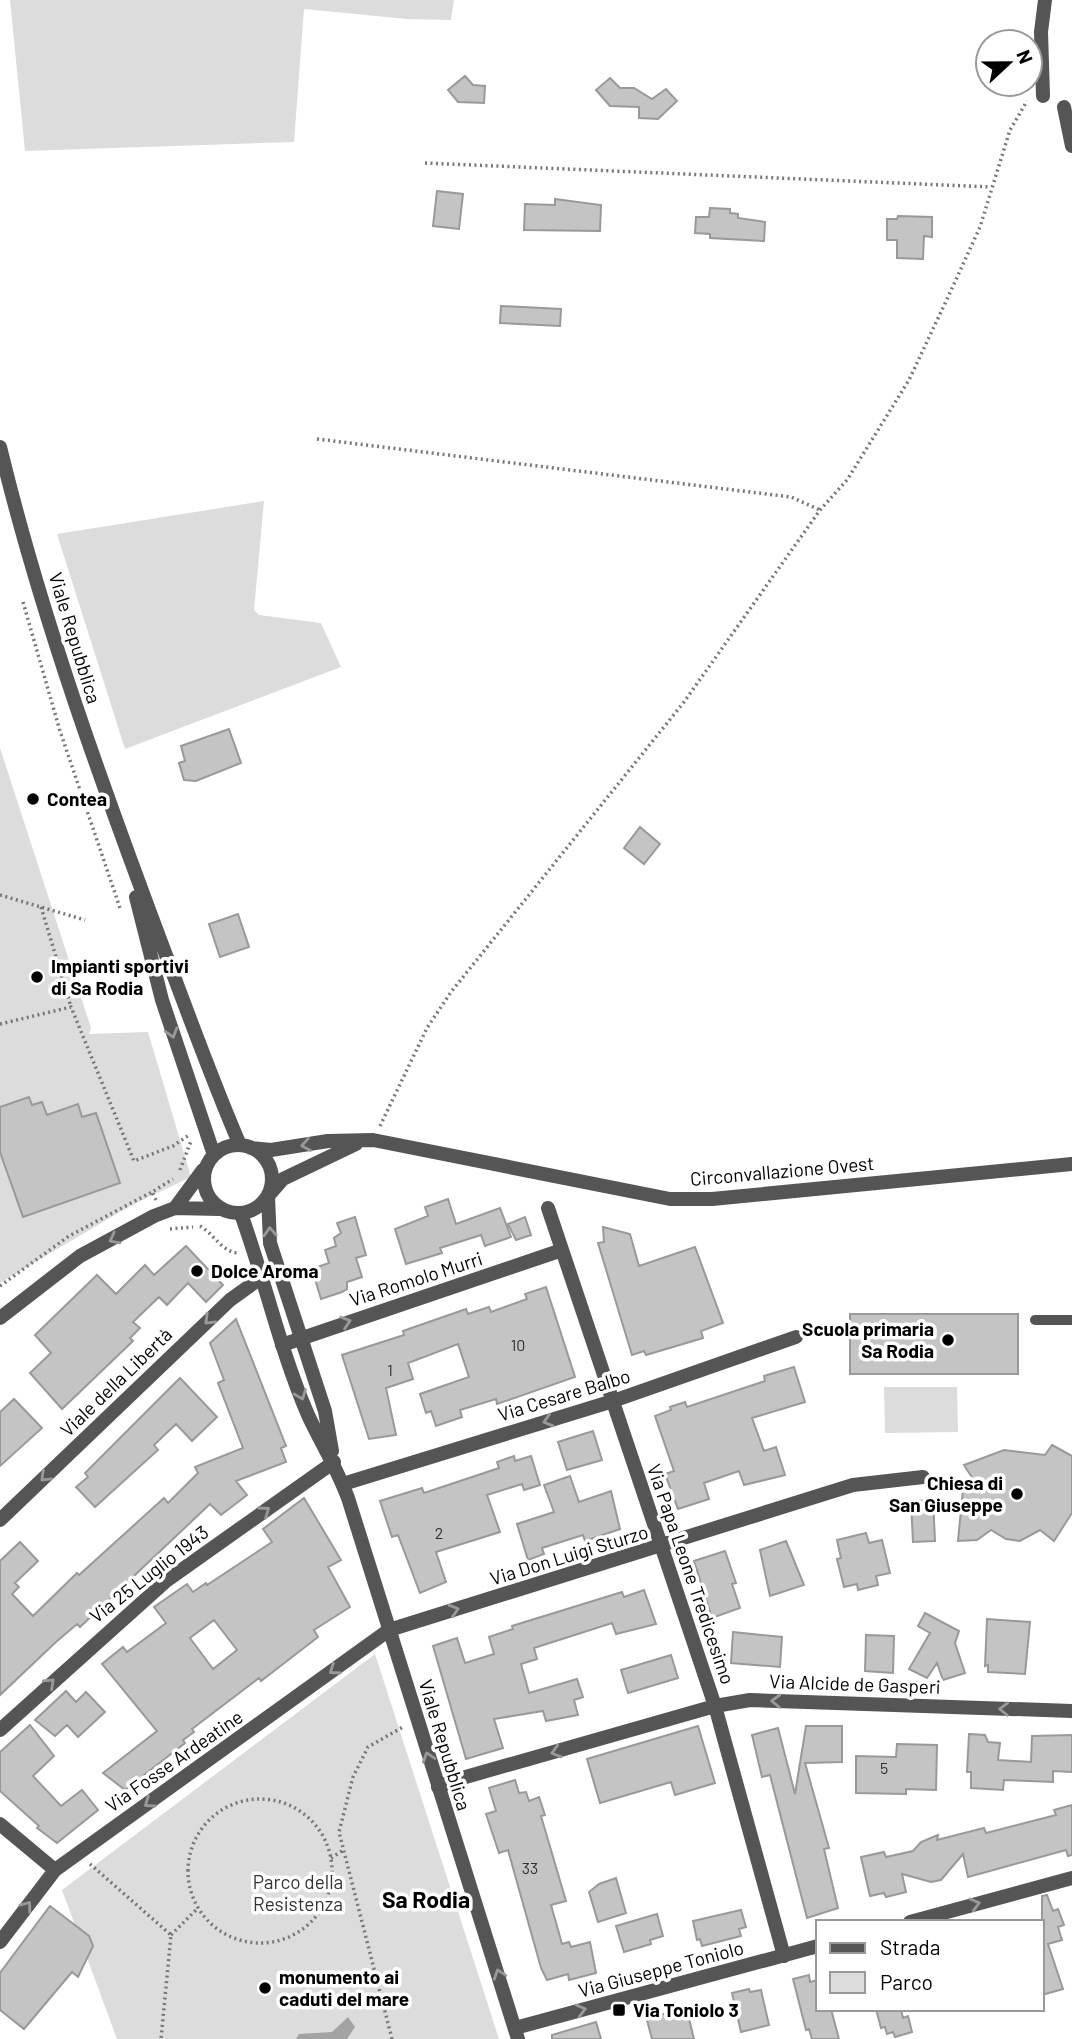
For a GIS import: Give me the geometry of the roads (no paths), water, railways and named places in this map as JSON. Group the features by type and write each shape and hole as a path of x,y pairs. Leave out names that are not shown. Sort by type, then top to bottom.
{"street":[{"path":"1042,28 1045,0"},
{"path":"1064,107 1072,146"},
{"name":"Viale Repubblica","path":"0,447 53,633 121,838 246,1146"},
{"name":"Viale Repubblica","path":"121,838 162,1000 214,1155"},
{"name":"Circonvallazione Ovest","path":"246,1146 271,1150 328,1141 367,1141 670,1199 712,1199 1072,1164"},
{"path":"0,1318 80,1256 154,1216 175,1208 219,1209 241,1214 261,1205 283,1179 367,1141"},
{"path":"175,1208 214,1155 229,1146 246,1146 268,1163 272,1174 268,1196"},
{"path":"205,1169 205,1191 219,1209"},
{"name":"Viale Repubblica","path":"268,1196 270,1243 325,1411 334,1462"},
{"name":"Via Papa Leone Tredicesimo","path":"548,1208 715,1706 784,1956"},
{"name":"Viale Repubblica","path":"241,1214 282,1345 309,1416 343,1484 516,2034"},
{"name":"Via Romolo Murri","path":"282,1345 562,1250"},
{"name":"Viale della Libertà","path":"0,1520 230,1300 262,1277"},
{"name":"Via Cesare Balbo","path":"343,1484 613,1401 796,1337"},
{"name":"Via 25 Luglio 1943","path":"0,1730 166,1581 334,1462"},
{"name":"Via Don Luigi Sturzo","path":"389,1630 853,1485 923,1477"},
{"name":"Via Fosse Ardeatine","path":"0,1942 55,1870 389,1630"},
{"name":"Via Alcide de Gasperi","path":"438,1787 715,1706 750,1700 1072,1712"},
{"path":"0,1824 55,1870"},
{"path":"917,1920 1072,1878"},
{"name":"Via Giuseppe Toniolo","path":"516,2034 816,1947"}],"lane":[{"path":"1035,1320 1072,1320"}],"place":[{"name":"Contea","path":"33,799"},
{"name":"Impianti sportivi di Sa Rodia","path":"37,977"},
{"name":"Dolce Aroma","path":"197,1271"},
{"name":"Scuola primaria Sa Rodia","path":"948,1340"},
{"name":"Chiesa di San Giuseppe","path":"1017,1494"},
{"name":"monumento ai caduti del mare","path":"265,1988"},
{"name":"Via Toniolo 3","path":"619,2010"}],"district":[{"name":"Sa Rodia","path":"426,1900"}],"park label":[{"name":"Parco della Resistenza","path":"298,1893"}]}
